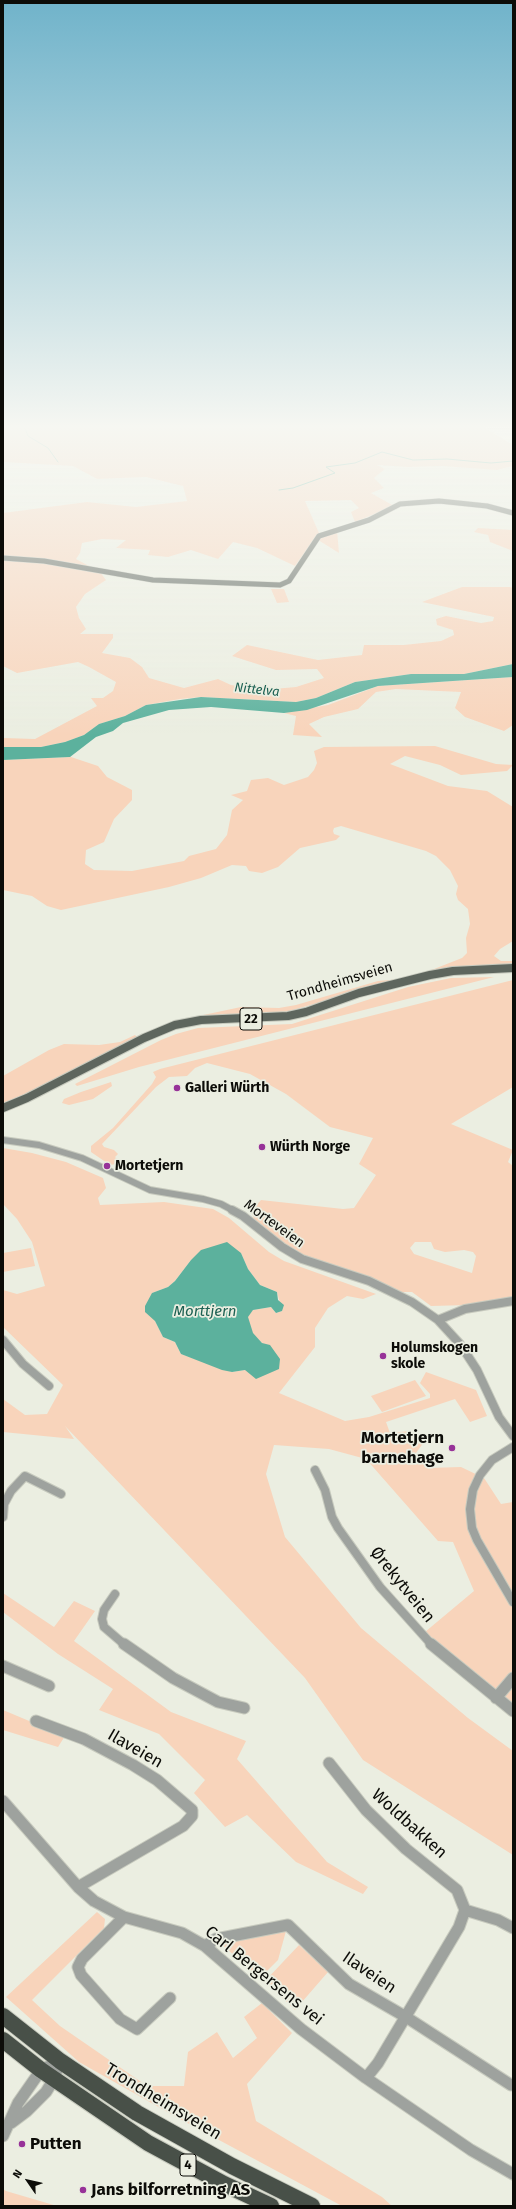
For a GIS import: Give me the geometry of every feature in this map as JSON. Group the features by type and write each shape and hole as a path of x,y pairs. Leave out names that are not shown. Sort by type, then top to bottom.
{"highway":[{"name":"Trondheimsveien","path":"3,2016 60,2061 137,2113 179,2137 312,2206"},
{"name":"4","path":"3,2040 48,2075 148,2143 224,2184 271,2206"}],"main road":[{"path":"3,558 44,561 149,580 238,585 280,585 289,581 319,536 336,529"},
{"name":"Trondheimsveien","path":"3,1108 27,1098 144,1038 175,1025 202,1020 288,1016 311,1010 352,995 430,975 453,971 513,968"}],"street":[{"name":"Morteveien","path":"3,1140 32,1143 82,1158 150,1190 203,1199 221,1204 243,1216 294,1256 313,1264 377,1285 420,1307 438,1320 469,1357 500,1417 513,1436"},
{"path":"438,1320 465,1309 513,1301"},
{"path":"3,1340 23,1364 49,1386"},
{"path":"513,1446 492,1460 480,1475 473,1490 470,1509 472,1528 477,1540 513,1602"},
{"name":"Ørekytveien","path":"315,1470 325,1490 332,1516 338,1528 380,1587 434,1647 513,1711"},
{"path":"3,1517 4,1504 11,1491 25,1476 61,1494"},
{"path":"115,1594 104,1610 102,1619 104,1627 114,1637 173,1678 218,1702 244,1708"},
{"path":"3,1666 49,1686"},
{"path":"496,1698 513,1678"},
{"name":"Ilaveien","path":"36,1721 84,1739 133,1765 158,1780 192,1810 192,1816 183,1826 78,1887"},
{"name":"Woldbakken","path":"329,1763 366,1810 406,1849 457,1890 465,1910"},
{"name":"Carl Bergersens vei","path":"3,1801 78,1887 94,1901 124,1917 182,1933 205,1946 301,2029 366,2078 471,2150 513,2174"},
{"path":"366,2078 378,2063 406,2017 459,1927 465,1910 498,1920 513,1928"},
{"path":"124,1917 82,1959 78,1967 81,1975 88,1986 120,2019 137,2029 170,1998"},
{"name":"Ilaveien","path":"205,1946 216,1939 288,1925 349,1984 406,2017 511,2085"},
{"path":"3,2136 10,2123 27,2111 46,2092 48,2075 60,2061"}],"shaded area":[{"path":"3,529 317,529 319,533 337,530 339,553 315,538 295,566 257,548 233,542 218,559 191,550 168,557 148,555 150,550 116,548 126,540 102,539 82,543 80,553 76,559 100,572 106,580 85,594 76,607 79,618 86,629 80,634 113,634 113,638 102,653 130,658 142,667 149,678 184,688 218,679 231,685 261,690 296,687 324,678 317,669 276,670 232,656 247,645 318,660 362,655 364,645 404,645 441,641 454,635 453,630 437,625 436,619 446,616 481,623 493,621 494,617 422,602 462,587 513,588 513,664 464,674 411,674 355,682 316,698 296,702 201,697 180,699 146,705 125,716 99,724 84,735 65,742 41,747 3,747 3,738 35,739 97,706 91,698 103,698 113,691 116,682 78,662 17,673 3,666"},
{"path":"477,529 513,530 513,551 490,542 488,535 474,532"},
{"path":"271,589 284,589 289,602 277,603"},
{"path":"513,677 513,725 504,731 465,717 455,708 461,692 396,689 376,692 358,709 324,717 309,724 322,737 293,735 296,716 284,713 328,705 378,686"},
{"path":"435,746 496,764 513,765 507,771 461,775 440,765 405,756 390,764 448,786 487,791 513,807 513,941 500,949 494,956 501,961 513,961 513,964 429,971 462,958 467,953 466,938 470,924 468,909 458,900 456,894 458,886 450,870 436,856 426,851 341,826 334,828 334,834 340,836 336,840 300,848 278,867 262,873 249,871 246,866 232,865 201,878 169,887 61,910 47,906 32,896 3,890 3,760 71,757 98,766 107,777 132,790 132,800 114,819 104,842 86,850 85,864 94,870 132,871 184,861 189,856 216,849 227,835 232,810 243,800 231,795 247,791 251,780 268,778 284,785 308,777 314,770 317,763 314,751 324,747"},
{"path":"494,977 139,1067 77,1086 75,1084 161,1040 198,1028 292,1024 408,987 451,978"},
{"path":"402,979 282,1013 175,1021 241,1007 279,1008 296,1005 378,981"},
{"path":"513,980 513,1087 451,1124 513,1150 508,1162 513,1166 513,1298 469,1305 431,1306 412,1292 402,1292 368,1276 304,1255 282,1242 254,1219 251,1211 261,1200 343,1209 354,1208 376,1175 359,1164 373,1138 330,1127 286,1094 250,1074 207,1063 195,1068 187,1076 169,1077 156,1087 102,1144 104,1147 114,1150 118,1154 115,1157 117,1159 116,1164 110,1165 91,1152 91,1146 113,1128 152,1084 156,1077 153,1072","holes":["415,1242 431,1242 434,1249 445,1252 464,1250 473,1252 476,1256 472,1273 414,1254 410,1248"]},
{"path":"135,1035 137,1037 35,1090 3,1103 3,1076 49,1050 64,1044 99,1045 120,1042"},
{"path":"111,1082 112,1086 93,1099 69,1105 62,1103 64,1099"},
{"path":"3,1148 32,1153 66,1162 103,1178 106,1188 98,1198 100,1205 164,1202 213,1209 229,1218 269,1252 284,1261 376,1294 363,1299 347,1296 328,1308 315,1328 315,1347 279,1393 345,1421 369,1417 430,1398 430,1394 420,1383 426,1372 476,1390 487,1416 470,1422 455,1399 386,1422 390,1433 410,1431 424,1442 413,1457 428,1468 461,1467 484,1478 501,1504 513,1502 513,1703 425,1632 474,1591 453,1542 438,1541 366,1459 329,1449 274,1445 266,1474 285,1537 361,1628 468,1718 513,1751 513,1855 363,1760 305,1678 65,1426 74,1439 3,1432 3,1399 25,1415 47,1414 63,1385 3,1327 3,1290 17,1294 45,1286 32,1242 17,1219 3,1204","holes":["241,1253 248,1269 260,1285 277,1292 282,1311 276,1313 271,1307 253,1310 247,1317 252,1333 262,1343 245,1370 232,1372 181,1354 175,1342 163,1337 155,1321 152,1293 168,1287 175,1281 191,1260"]},
{"path":"31,1248 35,1266 3,1272 3,1253"},
{"path":"415,1380 426,1396 382,1412 371,1396"},
{"path":"3,1593 54,1627 74,1601 95,1611 74,1641 171,1712 246,1741 237,1759 327,1862 368,1887 363,1894 296,1862 247,1815 225,1827 194,1793 205,1780 159,1734 99,1710 113,1689 58,1654 3,1612"},
{"path":"3,1710 65,1736 58,1747 3,1730"},
{"path":"97,1912 105,1919 104,1928 32,2000 60,2026 147,2086 184,2086 188,2052 217,2032 233,2058 257,2038 244,2017 262,2003 292,2033 247,2084 256,2121 382,2197 392,2206 342,2206 178,2118 79,2062 6,1997"},
{"path":"286,1931 278,1960 260,1978 219,1942"},
{"path":"299,1945 328,1972 295,2010 265,1981"},
{"path":"3,2189 6,2191 57,2206 3,2206"}],"water":[{"path":"513,664 513,677 378,686 307,710 284,713 211,707 169,710 123,723 113,731 96,737 70,757 3,760 3,747 41,747 65,742 84,735 99,724 125,716 146,705 201,697 296,702 316,698 355,682 411,674 464,674"},
{"name":"Morttjern","path":"227,1242 241,1253 248,1269 260,1285 277,1292 278,1300 284,1305 282,1311 276,1313 271,1307 253,1310 248,1317 253,1333 262,1343 270,1345 280,1359 279,1369 256,1379 245,1370 232,1372 222,1370 181,1354 175,1342 163,1337 155,1321 145,1312 145,1306 152,1293 168,1287 175,1281 191,1260 201,1250"}],"place":[{"name":"Galleri Würth","path":"177,1088"},
{"name":"Würth Norge","path":"262,1147"},
{"name":"Mortetjern","path":"107,1166"},
{"name":"Holumskogen skole","path":"383,1356"},
{"name":"Mortetjern barnehage","path":"452,1448"},
{"name":"Putten","path":"22,2144"},
{"name":"Jans bilforretning AS","path":"83,2190"}],"water label":[{"name":"Nittelva","path":"257,690"}]}
